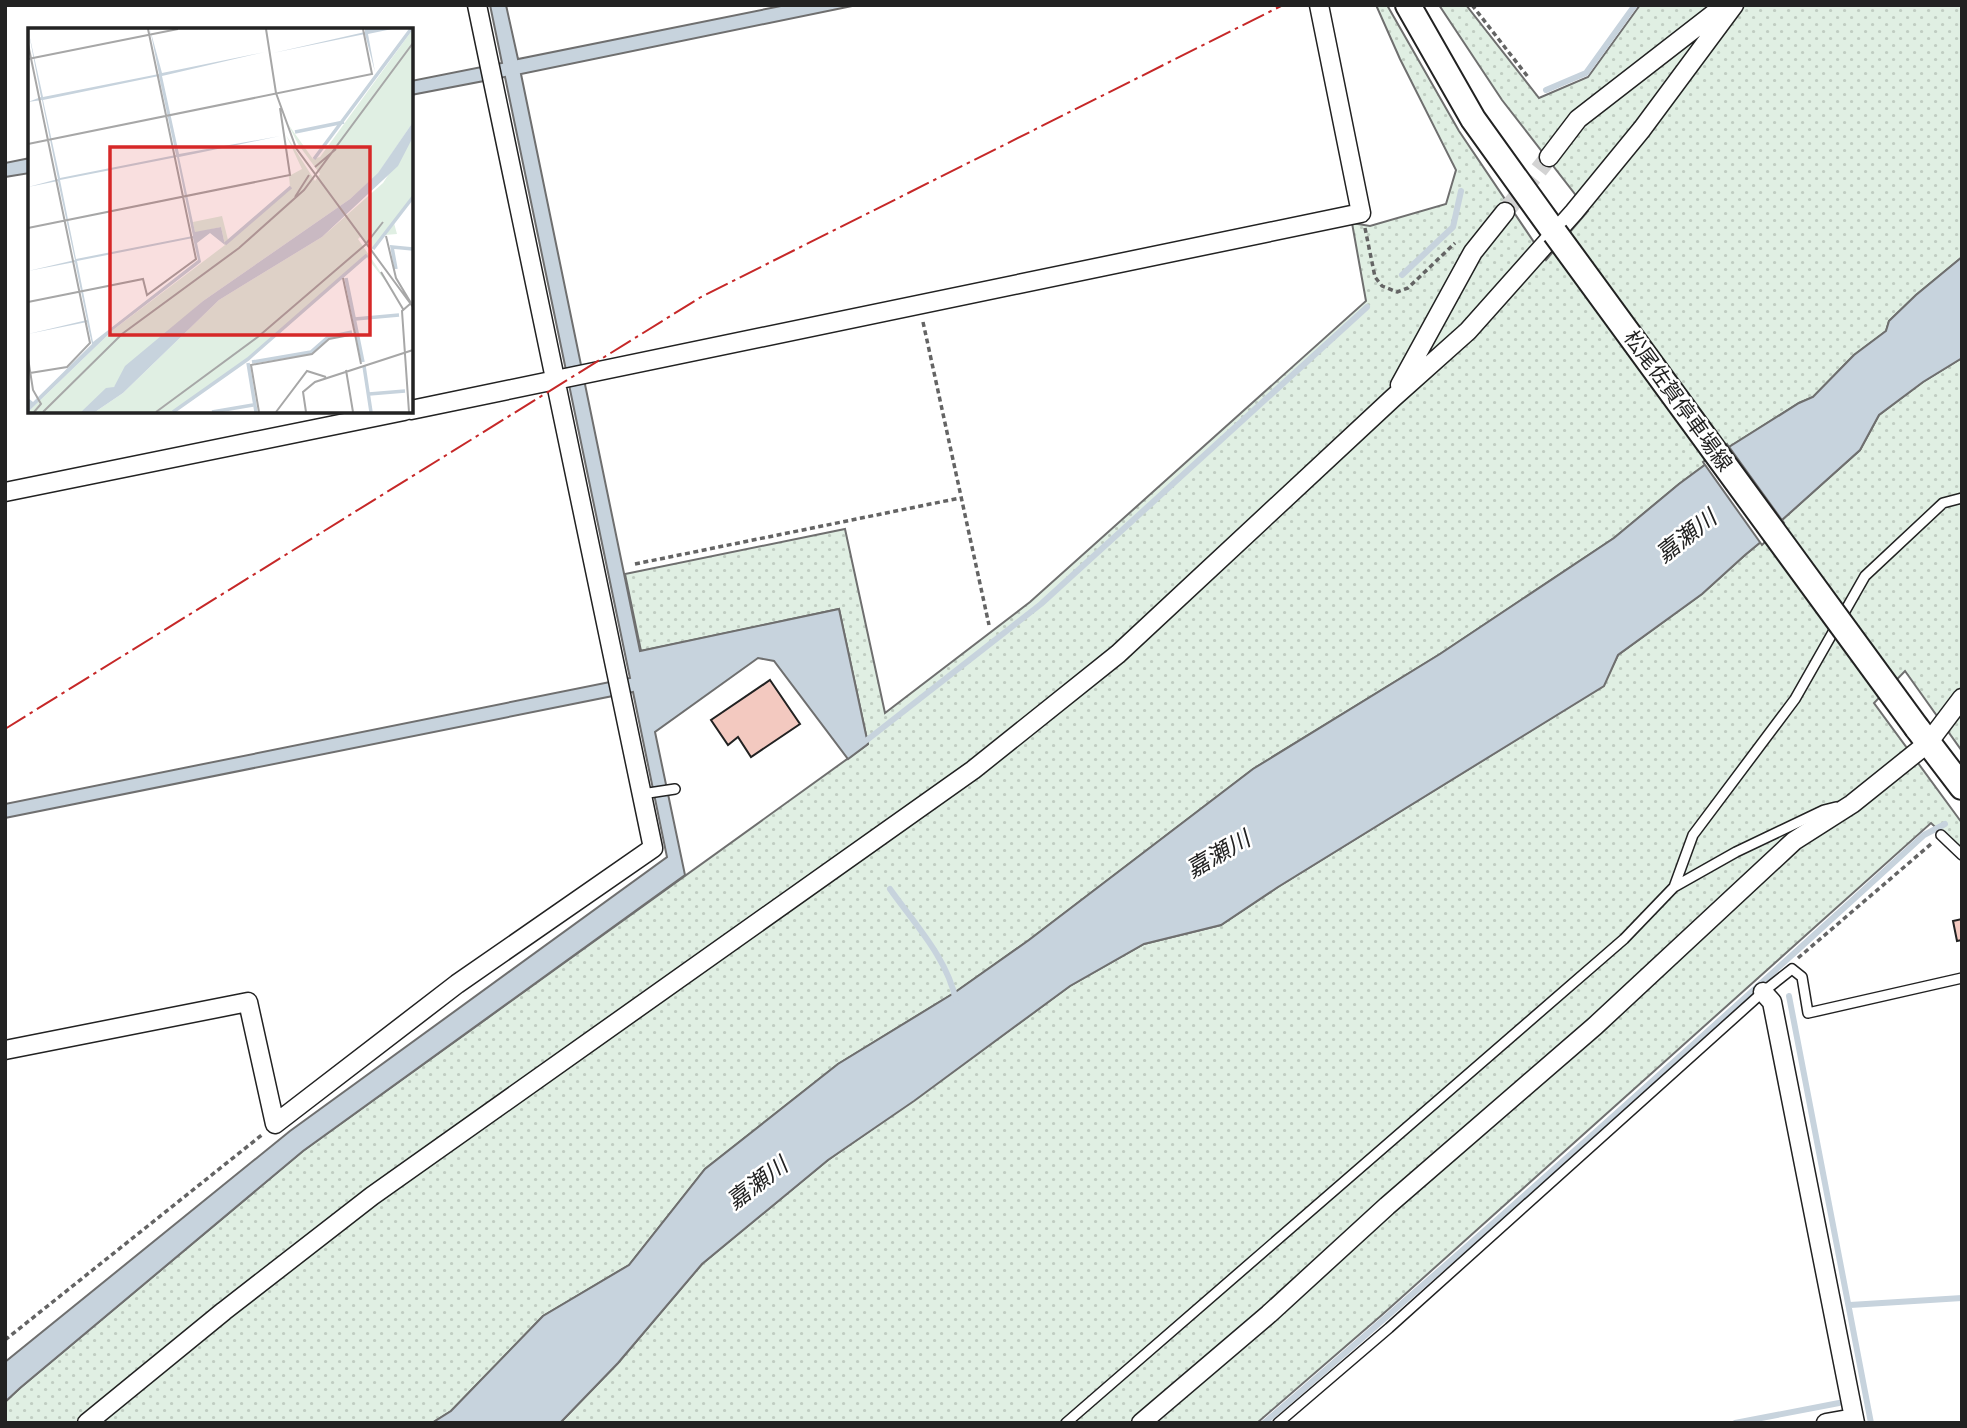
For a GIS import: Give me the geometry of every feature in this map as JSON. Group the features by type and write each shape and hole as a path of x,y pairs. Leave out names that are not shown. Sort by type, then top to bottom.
{"main road":[{"name":"松尾佐賀停車場線","path":"1408,5 1473,119 1962,787"}],"street":[{"path":"5,1050 248,1002 275,1124 457,984 653,848 477,5"},
{"path":"413,410 1361,213 1319,5"},
{"path":"1549,157 1578,119 1725,5"},
{"path":"87,1423 224,1311 372,1196 973,770 1118,654 1468,331 1642,129 1734,5"},
{"path":"1393,398 1473,252 1505,212"},
{"path":"5,492 394,413"},
{"path":"1141,1423 1269,1314 1387,1206 1595,1026 1794,841 1852,804 1962,698"},
{"path":"1763,992 1772,1002 1855,1420 1826,1423"}],"lane":[{"path":"1674,887 1693,835 1795,699 1865,576 1943,503 1962,498"},
{"path":"642,794 674,789"},
{"path":"1066,1423 1624,939 1674,887 1736,852 1824,810 1852,804"},
{"path":"1941,835 1962,855"},
{"path":"1278,1423 1389,1328 1763,992 1792,969 1802,977 1808,1013 1962,978"}],"path":[{"path":"1472,5 1528,77"},
{"path":"1361,213 1376,277 1382,286 1397,292 1408,288 1457,241"},
{"path":"920,304 989,625"},
{"path":"635,564 960,498"},
{"path":"1792,969 1799,957 1941,835"},
{"path":"5,1340 275,1124"}],"green space":[{"path":"1376,5 1387,5 1459,131 1546,260 1588,211 1502,100 1439,5 1466,5 1539,98 1588,77 1640,5 1962,5 1962,257 1916,295 1889,321 1886,331 1854,355 1813,397 1729,447 1614,538 1440,654 1253,769 1029,940 954,993 838,1064 705,1169 629,1265 543,1316 451,1411 432,1423 5,1423 5,1402 20,1388 303,1151 868,744 839,609 641,651 625,574 845,529 885,713 1030,602 1366,301 1352,223 1370,226 1446,204 1456,170"},
{"path":"1962,358 1962,751 1905,671 1874,703 1962,823 1962,852 1931,823 1383,1314 1257,1423 560,1423 618,1363 702,1264 828,1160 1070,986 1144,944 1221,925 1603,686 1618,655 1702,594 1860,450 1879,415 1923,382"}],"water":[{"path":"490,5 506,5 518,59 786,5 857,5 521,74 640,651 839,609 868,744 848,759 774,661 758,658 655,732 685,875 303,1151 5,1402 5,1362 290,1131 667,857 633,692 5,818 5,804 630,678 505,77 413,95 413,81 502,63"},
{"path":"28,158 28,173 5,177 5,163"},
{"name":"嘉瀬川","path":"1962,257 1962,358 1923,382 1879,415 1860,450 1782,520 1768,536 1702,594 1618,655 1604,686 1221,925 1144,944 1070,986 914,1101 828,1160 702,1264 618,1363 560,1423 432,1423 451,1411 543,1316 629,1265 705,1169 838,1064 954,993 1029,940 1253,769 1440,654 1614,538 1729,447 1813,397 1854,355 1886,331 1889,321 1916,295"}],"pier":[{"path":"1727,444 1784,523 1762,545 1703,462"}],"building":[{"path":"770,680 800,724 751,757 738,737 728,745 711,720"},
{"path":"1962,919 1962,940 1957,941 1953,921"}],"waterway":[{"path":"1546,90 1586,73 1635,5"},
{"path":"1402,275 1453,227 1461,191"},
{"path":"867,740 1041,604 1367,307"},
{"path":"1264,1423 1596,1132 1924,835 1945,824"},
{"path":"890,889 938,956 956,1001"},
{"path":"1789,996 1871,1423"},
{"path":"1850,1305 1962,1298"},
{"path":"1735,1423 1839,1403"}],"tunnel":[{"path":"1505,212 1549,157"}],"power":[{"path":"5,729 701,297 1283,5"}]}
